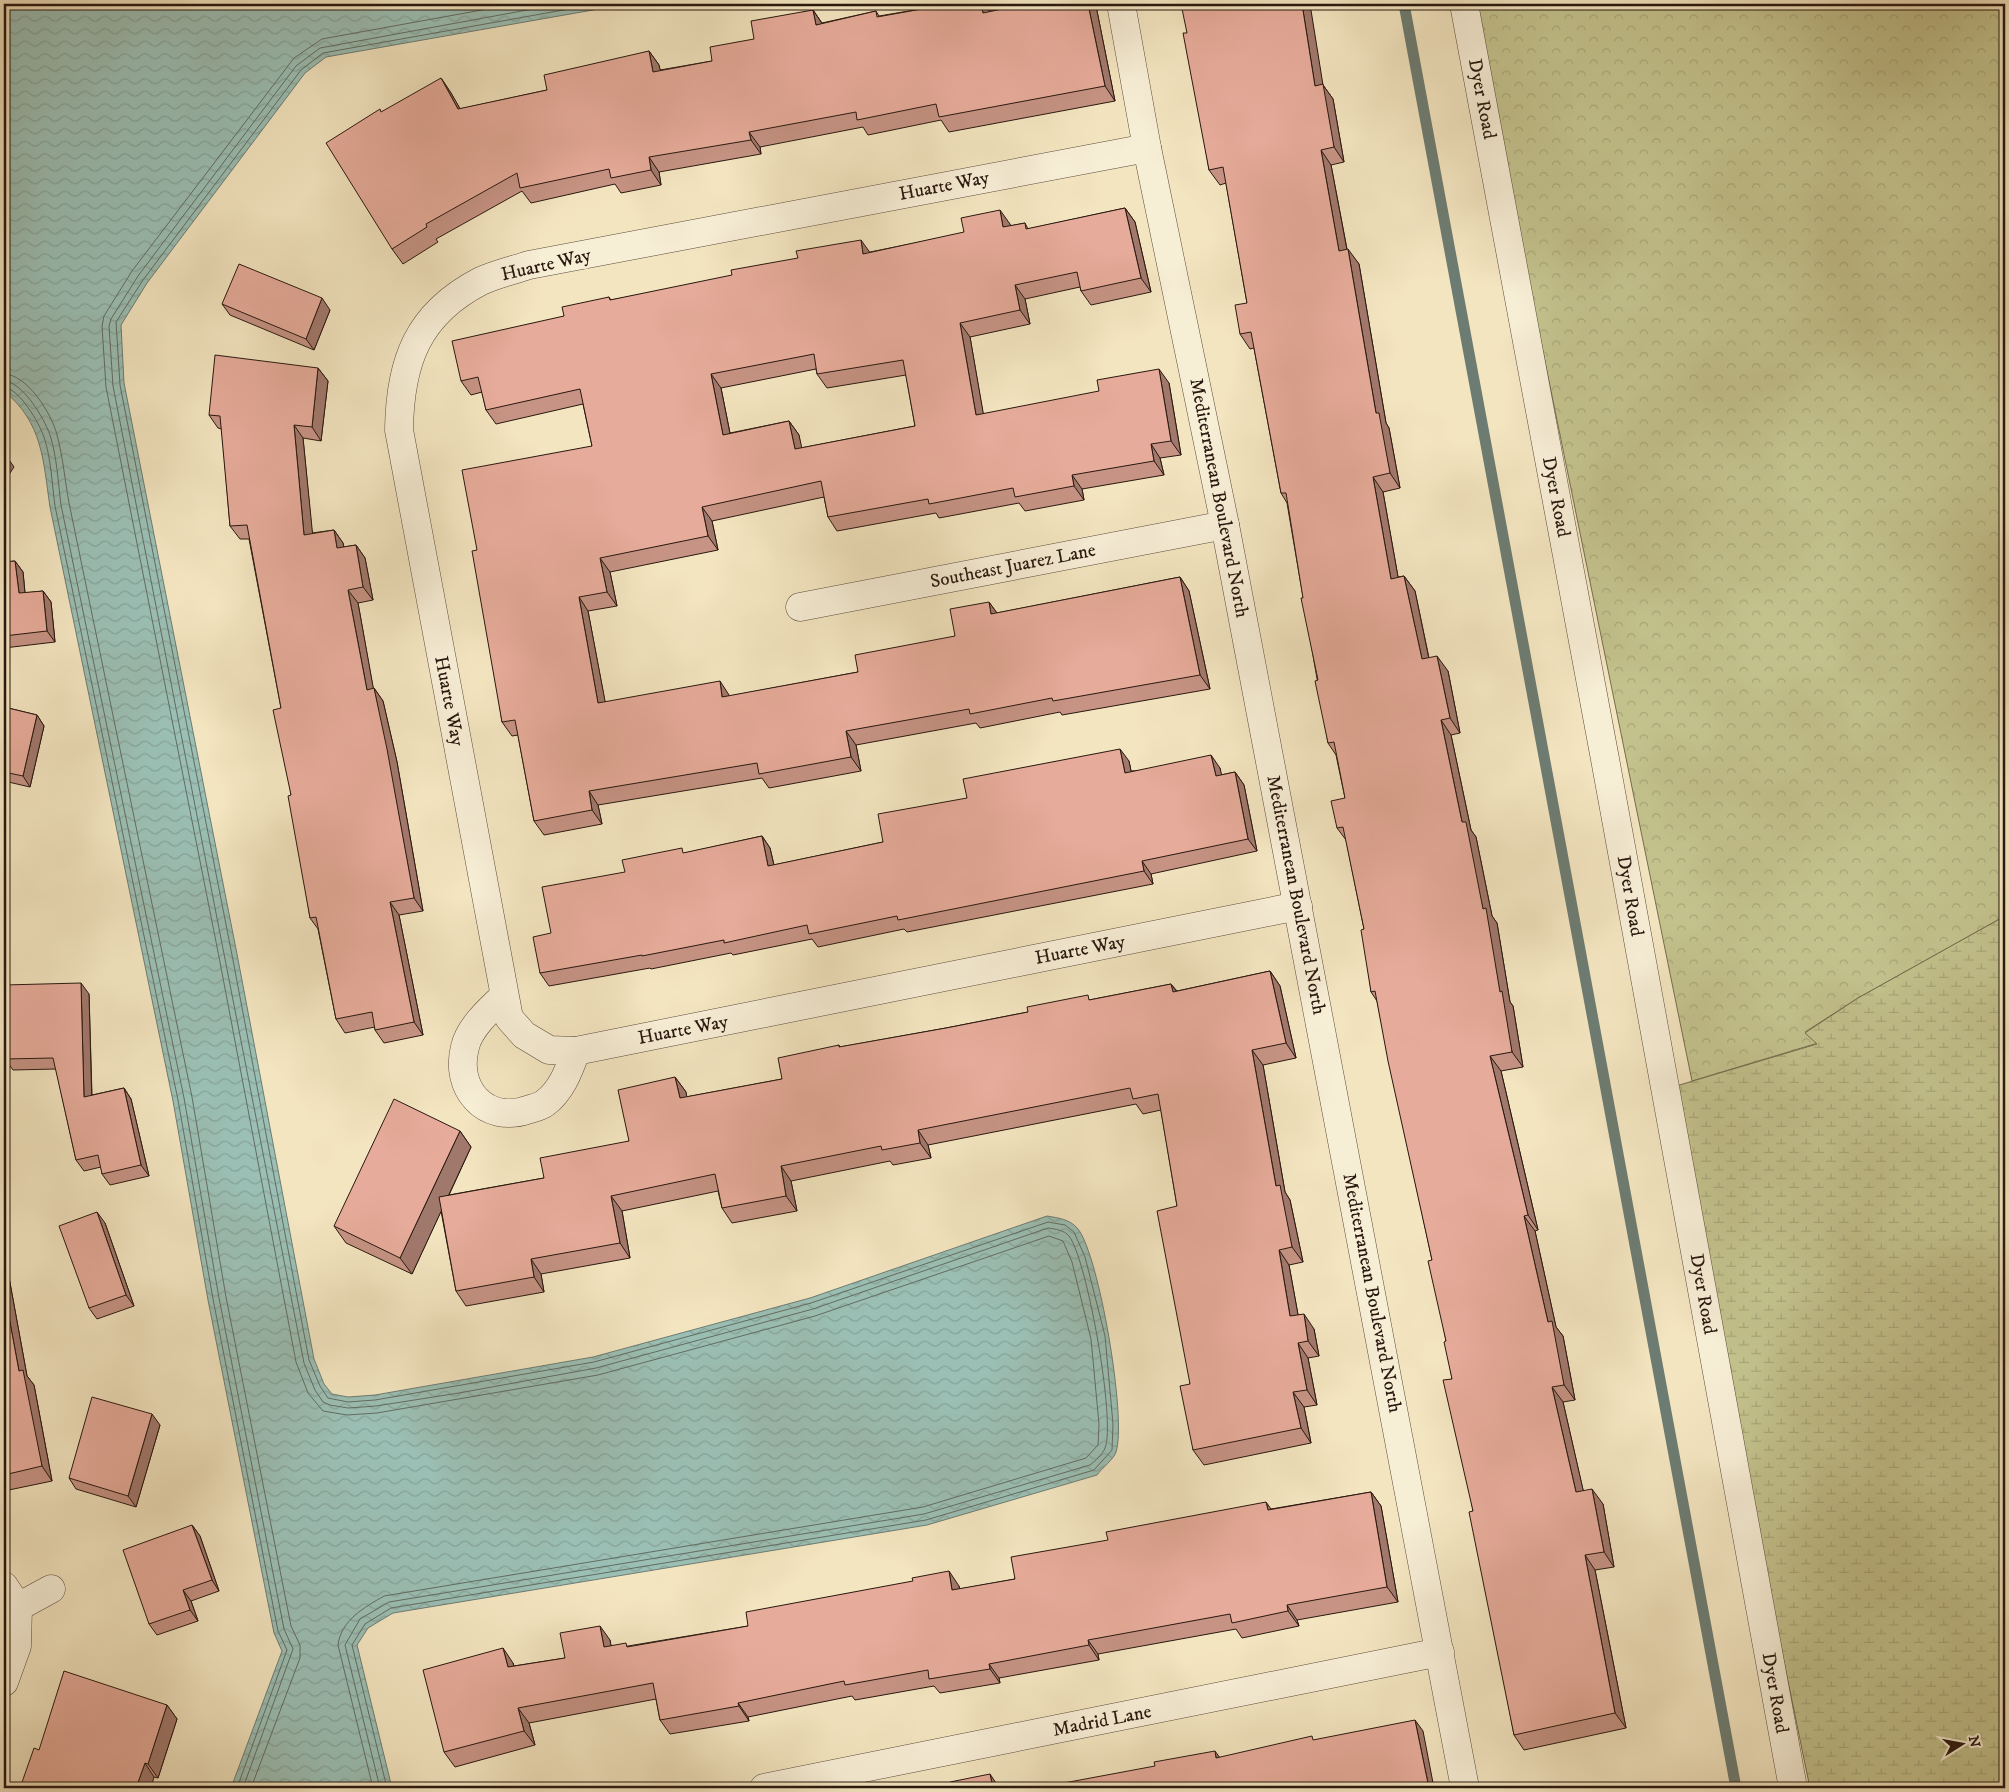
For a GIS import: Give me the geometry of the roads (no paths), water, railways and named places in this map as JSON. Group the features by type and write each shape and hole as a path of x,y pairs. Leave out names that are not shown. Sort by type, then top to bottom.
{"street":[{"name":"Mediterranean Boulevard North","path":"1121,4 1148,148 1225,525 1465,1788"},
{"name":"Dyer Road","path":"1464,4 1605,759 1793,1788"},
{"name":"Huarte Way","path":"1148,148 529,265 482,281 443,305 419,336 407,364 400,395 399,430 504,996 509,1018 524,1035 549,1050 576,1051 1298,906"},
{"name":"Southeast Juarez Lane","path":"800,607 1225,525"},
{"path":"504,996 490,1009 465,1046 462,1068 467,1090 481,1105 500,1112 520,1112 544,1104 557,1091 576,1051"},
{"path":"4,1682 16,1646 11,1596 51,1589"},
{"name":"Madrid Lane","path":"764,1788 1440,1652"}],"water":[{"path":"4,4 627,4 326,57 305,73 147,283 121,325 124,383 237,954 314,1359 324,1384 332,1394 348,1397 375,1395 593,1357 810,1298 1047,1216 1068,1221 1078,1229 1086,1245 1094,1270 1109,1338 1118,1407 1118,1434 1115,1455 1097,1475 927,1525 393,1613 368,1628 357,1645 392,1788 231,1788 282,1651 274,1633 208,1300 173,1101 50,507 43,458 34,429 27,416 4,391"}],"waterway":[{"path":"1404,4 1736,1788"}]}
